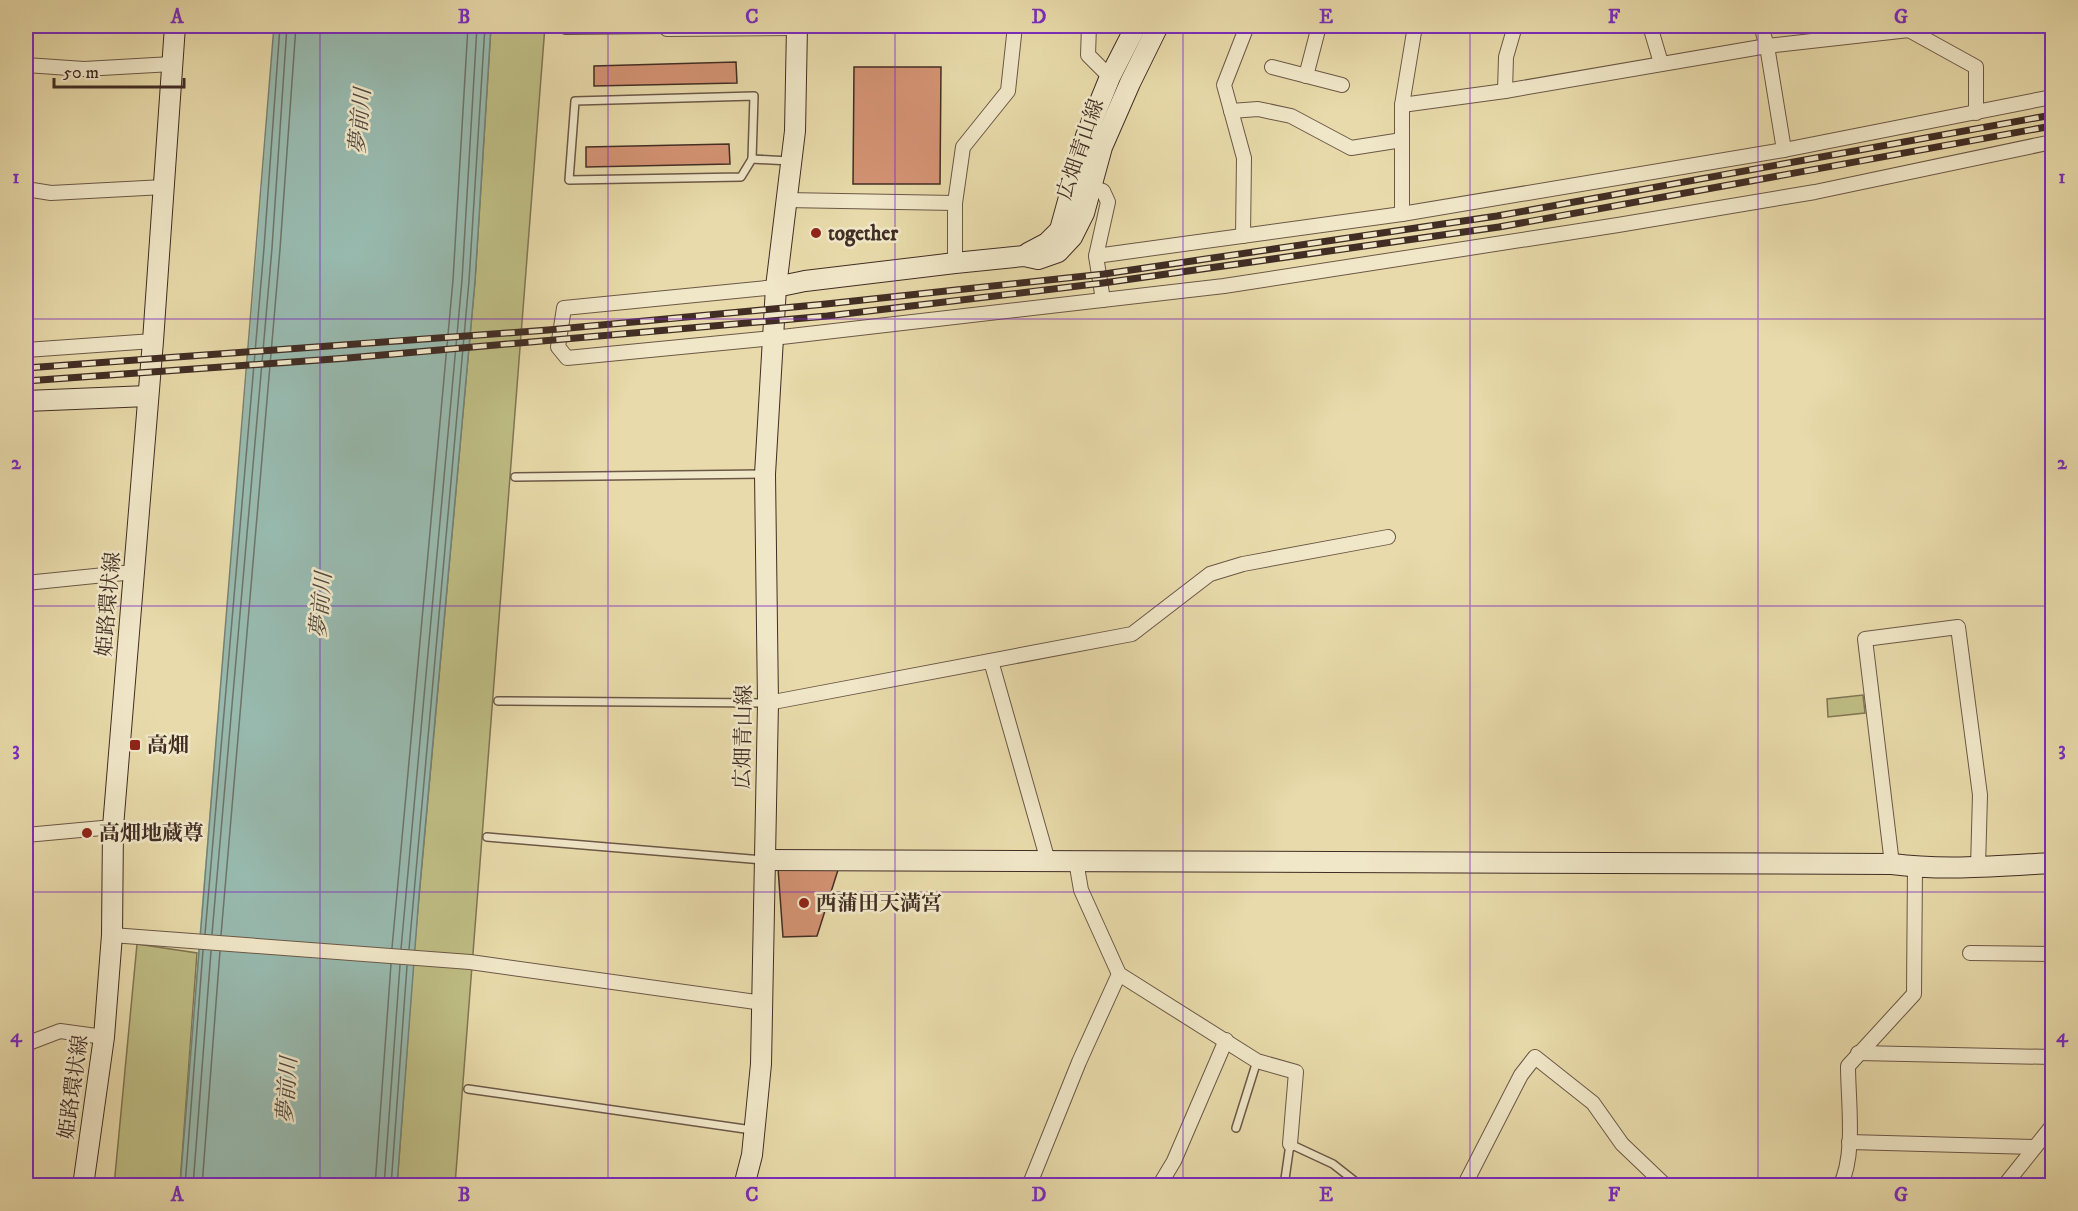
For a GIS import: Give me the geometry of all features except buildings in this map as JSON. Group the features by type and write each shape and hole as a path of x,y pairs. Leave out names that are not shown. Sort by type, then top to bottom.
{"main road":[{"name":"姫路環状線","path":"83,1185 104,1037 112,935 113,827 153,341 174,26"},
{"name":"広畑青山線","path":"1024,256 1047,243 1060,230 1086,136 1110,77 1136,26"},
{"name":"広畑青山線","path":"776,287 804,281 956,263 1024,256 1038,259 1058,252 1072,237 1084,213 1102,147 1158,26"},
{"name":"広畑青山線","path":"744,1185 752,1155 761,1064 763,1003 768,703 765,474 776,287 795,131 797,27"},
{"path":"26,401 148,396"},
{"path":"765,860 1892,864 1915,867 1978,867 2052,863"}],"street":[{"path":"956,263 955,203 963,147 1008,92 1016,26"},
{"path":"1089,26 1088,55 1110,77"},
{"path":"1243,236 1244,158 1224,86 1247,26"},
{"path":"1306,76 1318,26"},
{"path":"1402,214 1402,105 1415,26"},
{"path":"1505,91 1506,57 1515,26"},
{"path":"1650,26 1661,63"},
{"path":"1761,26 1767,46 1784,150"},
{"path":"667,27 797,27"},
{"path":"1402,105 1505,91 1767,46 1830,32 1909,30 1976,67 1976,113"},
{"path":"26,64 84,69 172,64"},
{"path":"1272,67 1342,85"},
{"path":"1096,256 1402,214 1784,150 2052,97"},
{"path":"1232,111 1258,109 1290,116 1351,148 1402,140"},
{"path":"776,287 564,308 558,347 567,358 773,338 1224,286 1815,192 2052,142"},
{"path":"26,189 51,194 164,186"},
{"path":"1092,188 1103,191 1108,202 1096,256 1102,300"},
{"path":"785,200 955,203"},
{"path":"26,350 153,341"},
{"path":"768,703 1132,634 1210,574 1243,564 1388,537"},
{"path":"26,583 134,572"},
{"path":"1892,864 1865,639 1958,627 1980,795 1978,867"},
{"path":"991,661 1048,861"},
{"path":"26,835 113,827"},
{"path":"1076,861 1081,890 1119,974 1257,1061 1296,1072 1290,1144"},
{"path":"1840,1185 1845,1176 1849,1142 1848,1066 1914,994 1915,867"},
{"path":"112,935 470,962 763,1003"},
{"path":"1970,953 2052,954"},
{"path":"1029,1185 1079,1062 1119,974"},
{"path":"26,1044 60,1031 104,1037"},
{"path":"1159,1185 1174,1161 1226,1040"},
{"path":"1858,1053 2052,1057"},
{"path":"1464,1185 1521,1075 1535,1057 1593,1103 1622,1144 1666,1185"},
{"path":"2004,1185 2052,1126"},
{"path":"1849,1142 2035,1147"}],"lane":[{"path":"565,30 667,27"},
{"path":"754,96 752,159 741,177 570,180 575,100 754,96"},
{"path":"752,159 790,161"},
{"path":"516,477 765,474"},
{"path":"498,700 768,703"},
{"path":"487,837 765,860"},
{"path":"1236,1128 1257,1061"},
{"path":"468,1089 754,1131"},
{"path":"1284,1185 1290,1144 1333,1164 1361,1185"}],"shaded area":[{"path":"491,26 545,26 455,1185 397,1186 414,952 475,281"},
{"path":"1863,695 1865,713 1828,717 1827,699"},
{"path":"137,944 197,953 180,1185 114,1186"}],"water":[{"name":"夢前川","path":"274,26 491,26 475,281 419,895 397,1185 180,1186"}],"railway":[{"path":"26,368 548,330 826,304 1104,274 1497,216 2052,115"},
{"path":"26,381 348,358 827,316 1103,283 1499,227 2052,126"}],"place":[{"name":"together","path":"816,233"},
{"name":"高畑","path":"135,745"},
{"name":"高畑地蔵尊","path":"87,833"},
{"name":"西蒲田天満宮","path":"804,903"}]}
